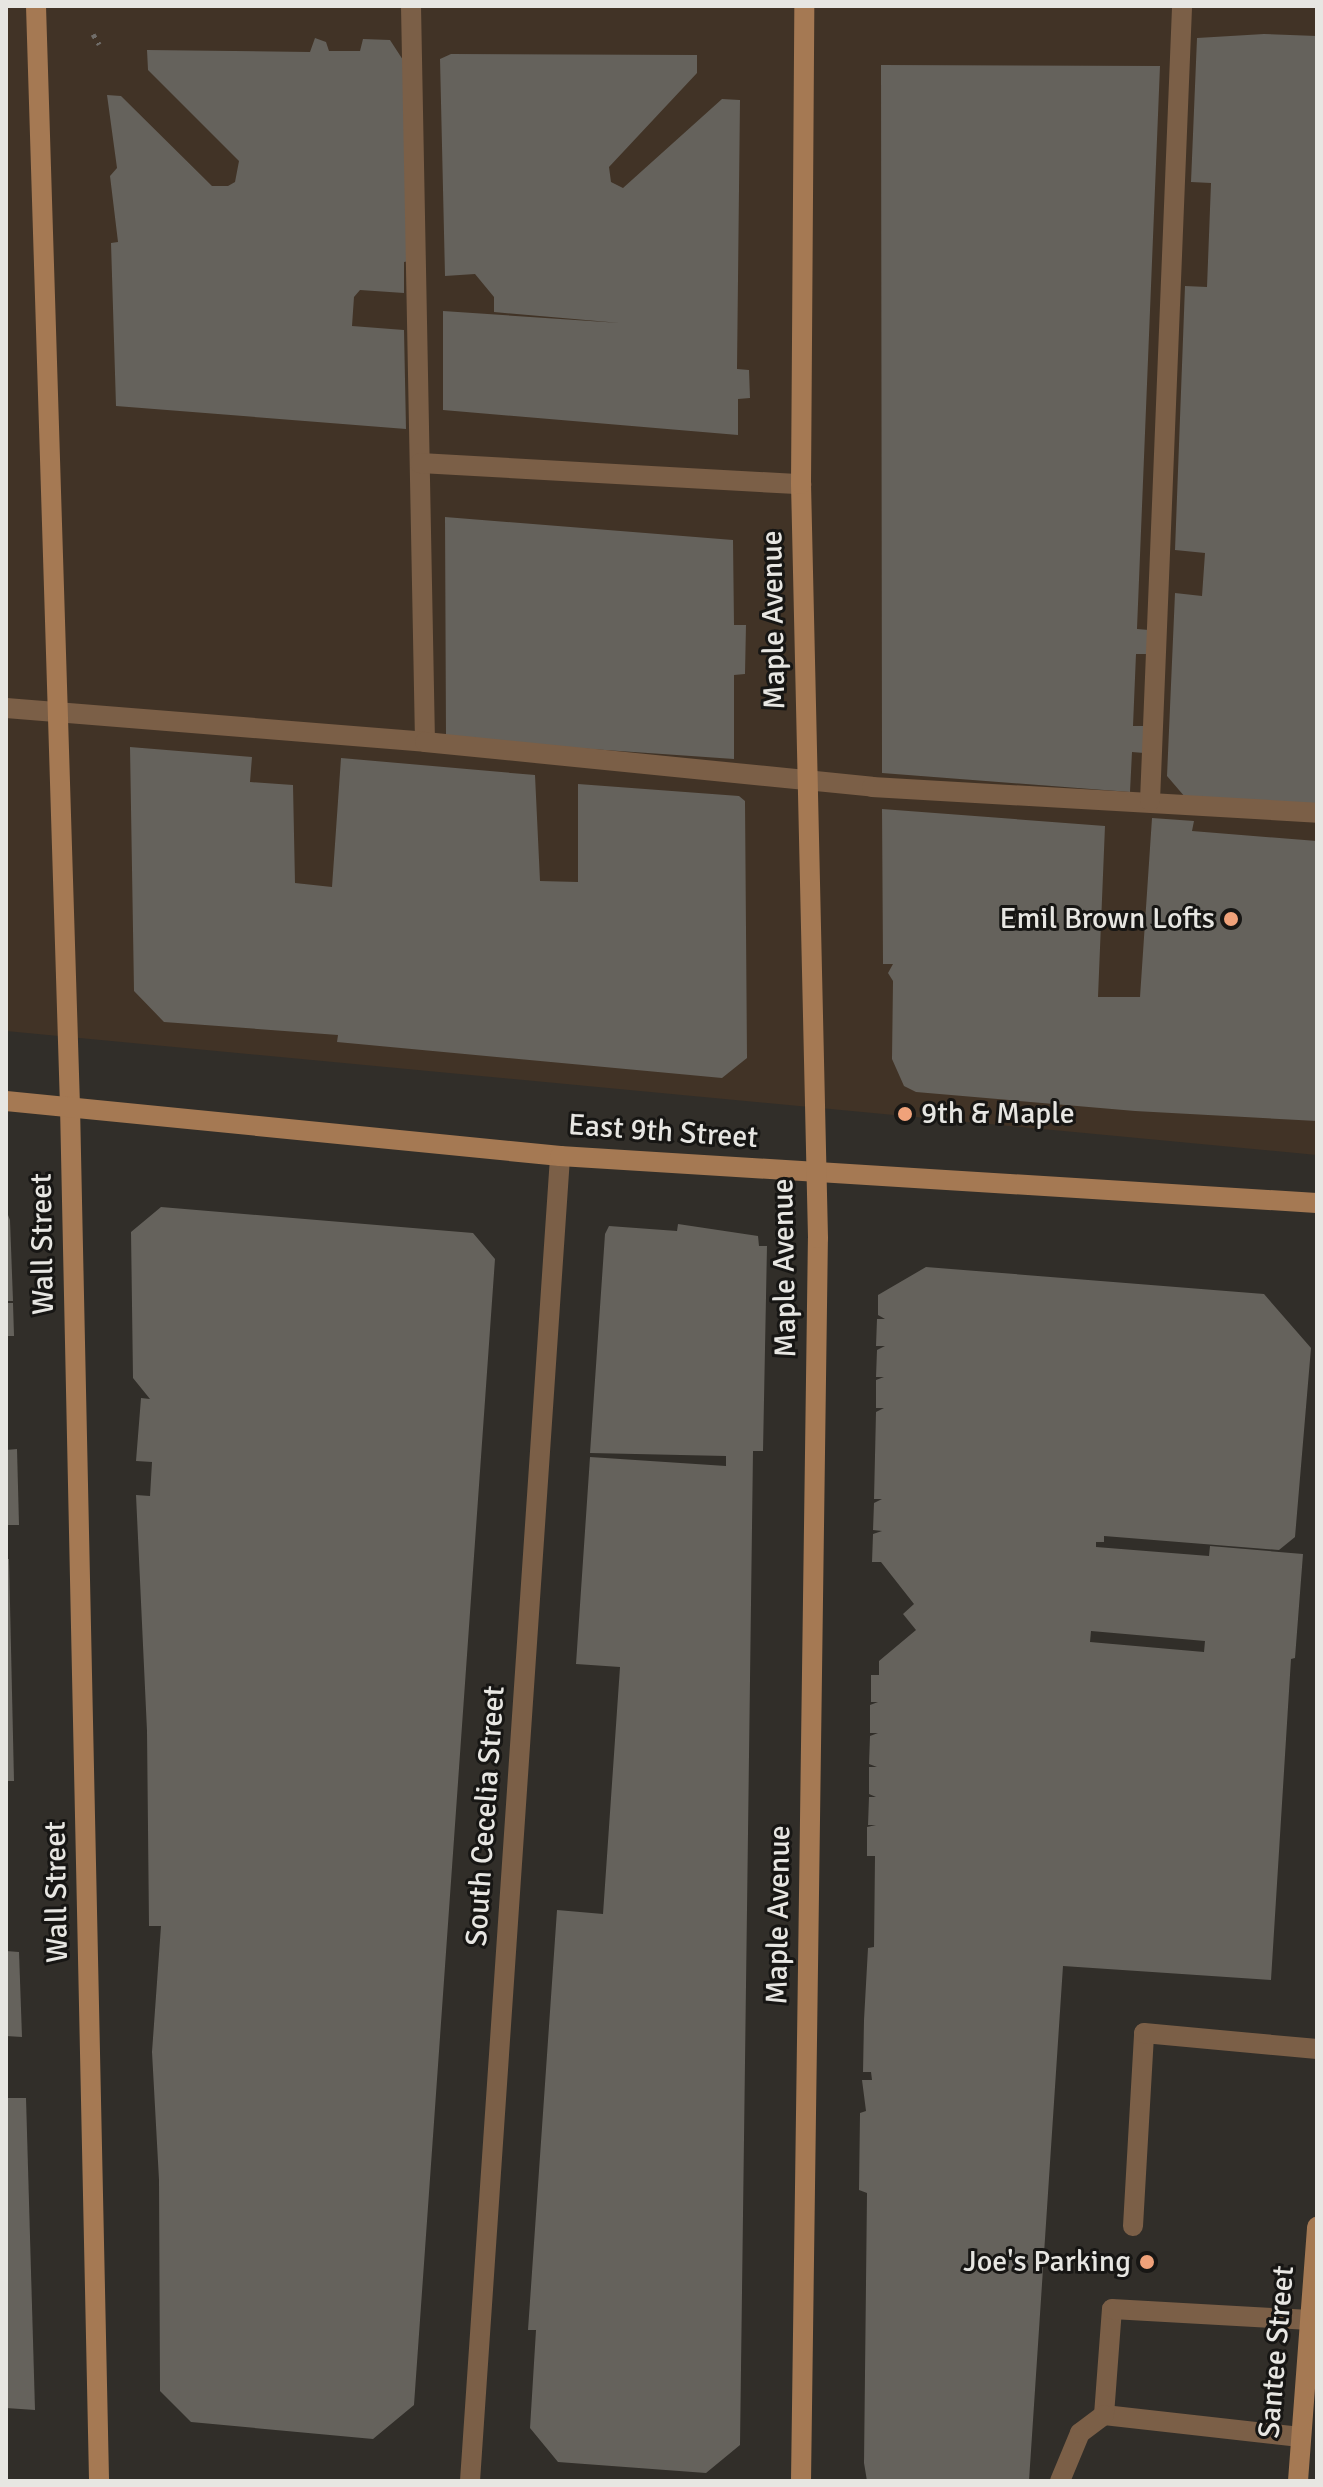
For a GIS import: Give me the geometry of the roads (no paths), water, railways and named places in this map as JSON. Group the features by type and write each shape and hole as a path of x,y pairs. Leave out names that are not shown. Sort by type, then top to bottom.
{"street":[{"name":"Wall Street","path":"36,6 70,1106 99,2481"},
{"path":"411,6 425,742"},
{"name":"Maple Avenue","path":"801,2481 815,1173 801,484 804,6"},
{"path":"1150,801 1182,6"},
{"path":"420,463 801,484"},
{"path":"6,708 425,742 808,781 1317,813"},
{"name":"East 9th Street","path":"6,1101 560,1156 1317,1203"},
{"name":"South Cecelia Street","path":"470,2481 560,1156"},
{"path":"1133,2226 1144,2033 1317,2049"},
{"name":"Santee Street","path":"1298,2481 1317,2227"},
{"path":"1104,2415 1112,2309 1310,2320"},
{"path":"1060,2481 1080,2433 1104,2415 1300,2437"}],"place":[{"name":"Emil Brown Lofts","path":"1231,919"},
{"name":"9th & Maple","path":"905,1114"},
{"name":"Joe's Parking","path":"1147,2262"}]}
